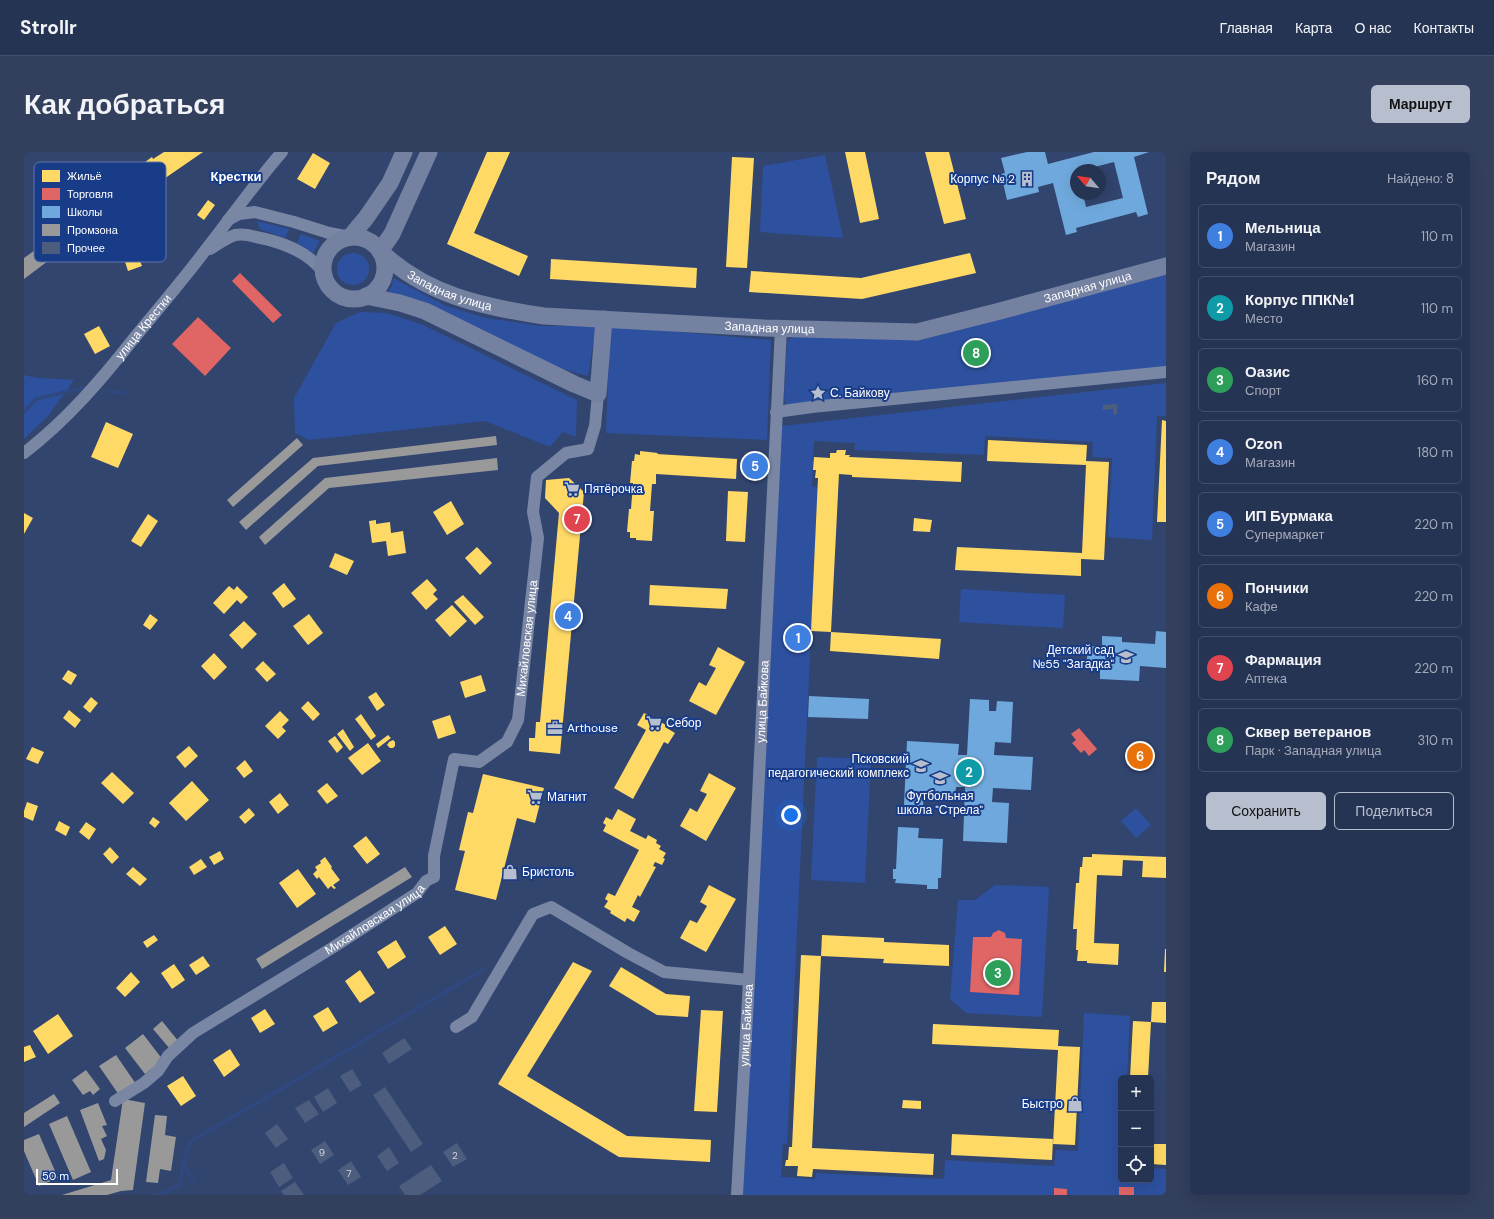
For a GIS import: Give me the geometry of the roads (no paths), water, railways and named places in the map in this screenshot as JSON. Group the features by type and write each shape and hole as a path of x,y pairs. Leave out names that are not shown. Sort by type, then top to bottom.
{"street":[{"name":"улица Крестки","path":"24,452 40,441 99,382 204,253 228,221 239,210 258,180 282,152"},
{"path":"246,235 241,225 239,210 256,212 329,233 350,237 363,238 374,244 380,251 384,262 384,274 381,284 366,296 356,299 346,298 337,294 325,279 324,259 329,250 338,241 350,237 366,218 390,183 404,152"},
{"path":"380,251 392,234 429,152"},
{"path":"204,253 230,237 235,235 246,235 284,244 299,251 316,264 324,273"},
{"name":"Западная улица","path":"380,251 406,273 421,282 455,297 510,311 544,316 780,328 917,332 1166,266"},
{"path":"366,296 400,303 425,311 574,384 598,394 604,319"},
{"name":"улица Байкова","path":"737,1195 749,980 780,328"},
{"path":"776,412 812,406 1166,372"},
{"name":"Михайловская улица","path":"115,1101 144,1083 158,1071 168,1056 194,1034 345,940 417,893 426,881 434,877 434,856 454,759 479,762 507,742 518,720 538,538 533,512 537,477 566,453 588,449 594,426 598,394"},
{"path":"456,1027 472,1017 533,914 551,907 628,953 664,972 749,980"}],"waterway":[{"path":"24,412 36,399 83,388"},
{"path":"108,391 124,393"},
{"path":"157,1195 180,1185 183,1163 191,1141 484,969"},
{"path":"183,1163 193,1179"}],"place":[{"name":"Корпус № 2","path":"1027,179"},
{"name":"Сквер ветеранов","path":"976,353"},
{"name":"С. Байкову","path":"818,393"},
{"name":"ИП Бурмака","path":"755,466"},
{"name":"Пятёрочка","path":"572,489"},
{"name":"Фармация","path":"577,519"},
{"name":"Ozon","path":"568,616"},
{"name":"Мельница","path":"798,638"},
{"name":"Детский сад №55 \"Загадка\"","path":"1126,657"},
{"name":"Себор","path":"654,723"},
{"name":"Arthouse","path":"555,728"},
{"name":"Пончики","path":"1140,756"},
{"name":"Псковский педагогический комплекс","path":"921,766"},
{"name":"Корпус ППК№1","path":"969,772"},
{"name":"Футбольная школа \"Стрела\"","path":"940,778"},
{"name":"Магнит","path":"535,797"},
{"name":"Бристоль","path":"510,872"},
{"name":"Оазис","path":"998,973"},
{"name":"Быстро","path":"1075,1104"}],"district":[{"name":"Крестки","path":"236,176"}]}
